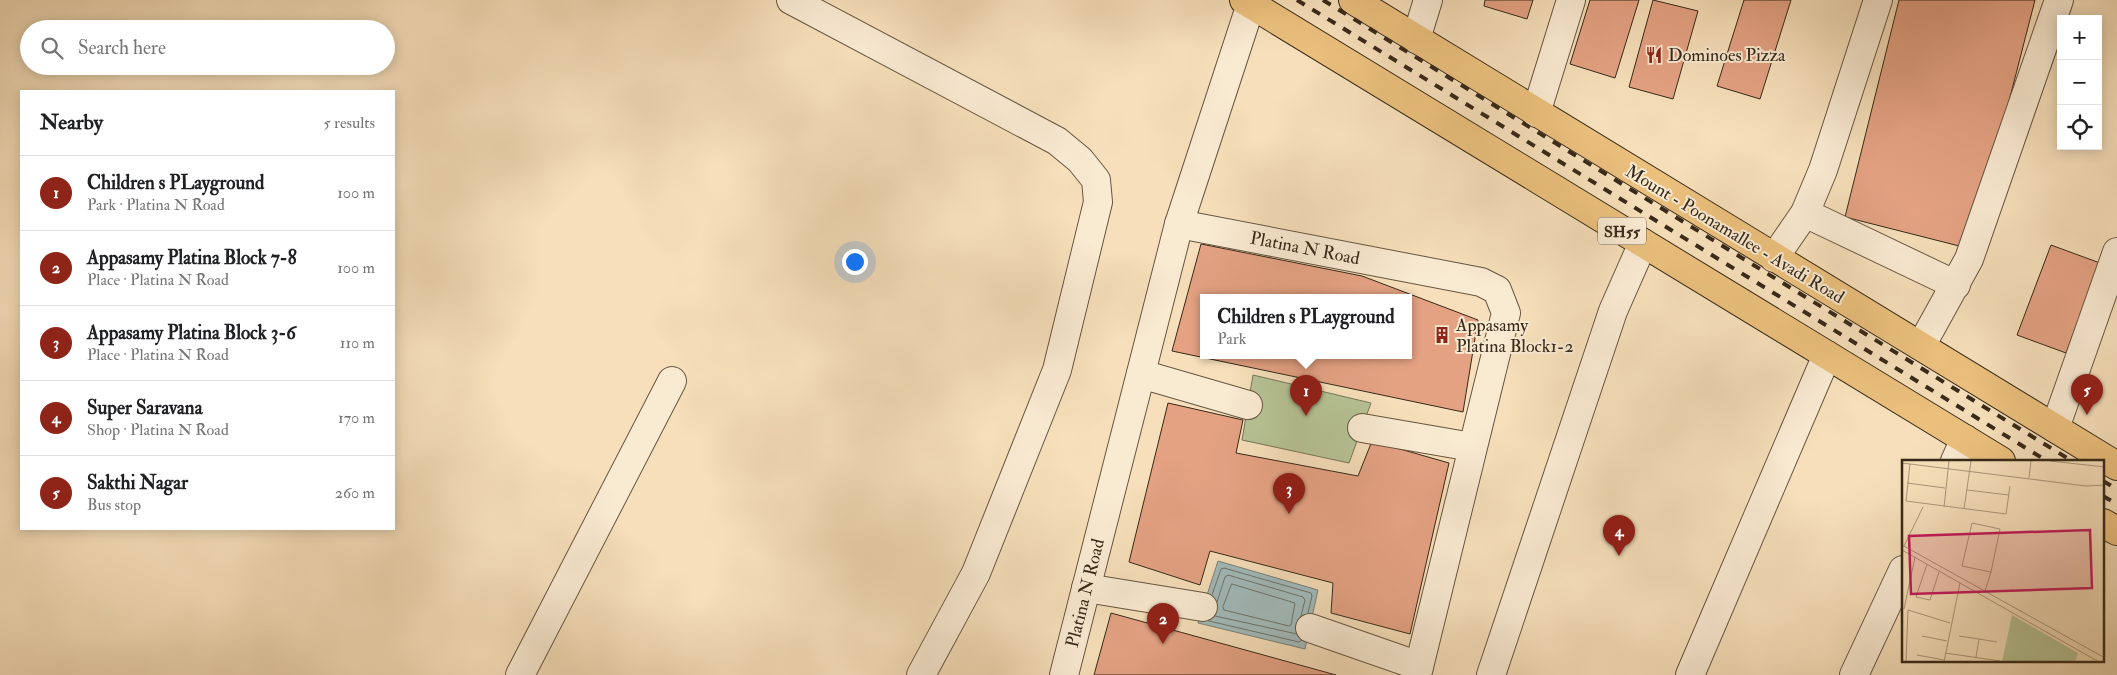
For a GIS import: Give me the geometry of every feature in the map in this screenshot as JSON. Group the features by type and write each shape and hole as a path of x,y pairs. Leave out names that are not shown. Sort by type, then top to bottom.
{"main road":[{"name":"Mount - Poonamallee - Avadi Road","path":"1353,0 2117,466"},
{"name":"SH55","path":"1248,2 1827,355 1960,450 1997,460"},
{"path":"2104,524 2117,531"}],"street":[{"path":"791,0 1058,140 1080,160 1096,180 1098,202 1057,370 976,573 921,675"},
{"path":"1416,38 1428,0"},
{"path":"1536,113 1571,0"},
{"path":"1774,258 1805,213 1823,170 1878,0"},
{"path":"1920,346 1969,259 2059,0"},
{"path":"1179,224 1248,2"},
{"path":"1805,213 1956,285"},
{"name":"Platina N Road","path":"1064,675 1179,224 1481,282 1497,290 1506,313 1418,670"},
{"path":"1491,675 1613,311 1643,243"},
{"path":"2055,428 2117,252"},
{"path":"1690,675 1827,355"},
{"path":"1140,374 1248,405"},
{"path":"520,675 672,381"},
{"path":"1362,428 1472,447"},
{"path":"1854,675 1902,572"},
{"path":"1086,588 1204,606"},
{"path":"1310,628 1418,670"}],"green space":[{"path":"1253,375 1371,403 1349,463 1242,440"}],"water":[{"path":"1218,561 1318,590 1305,649 1198,623"}],"building":[{"path":"1485,0 1533,0 1527,19 1484,6"},
{"path":"1590,0 1639,0 1615,78 1570,64"},
{"path":"1653,0 1698,11 1673,99 1629,87"},
{"path":"1744,0 1791,0 1760,99 1717,86"},
{"path":"1899,0 2035,0 1971,249 1845,217"},
{"name":"Appasamy Platina Block1-2","path":"1201,244 1362,276 1409,294 1200,294 1200,357 1172,351"},
{"path":"2051,245 2100,263 2066,353 2017,335"},
{"name":"Appasamy Platina Block1-2","path":"1412,295 1478,320 1463,412 1210,359 1412,359"},
{"path":"1168,403 1243,420 1236,453 1358,476 1372,441 1449,463 1410,634 1331,613 1333,583 1210,551 1200,585 1129,562"},
{"path":"1111,613 1336,675 1094,675"}],"railway":[{"path":"1297,0 2045,460"},
{"path":"1323,0 2070,460"},
{"path":"2104,482 2117,489"},
{"path":"2104,497 2117,504"}],"place":[{"name":"Dominoes Pizza","path":"1654,55"},
{"name":"Appasamy Platina Block1-2","path":"1442,335"},
{"name":"Sakthi Nagar","path":"2087,415"},
{"name":"Children s PLayground","path":"1306,416"},
{"name":"Appasamy Platina Block 3-6","path":"1289,514"},
{"name":"Super Saravana","path":"1619,556"},
{"name":"Appasamy Platina Block 7-8","path":"1163,644"}]}
